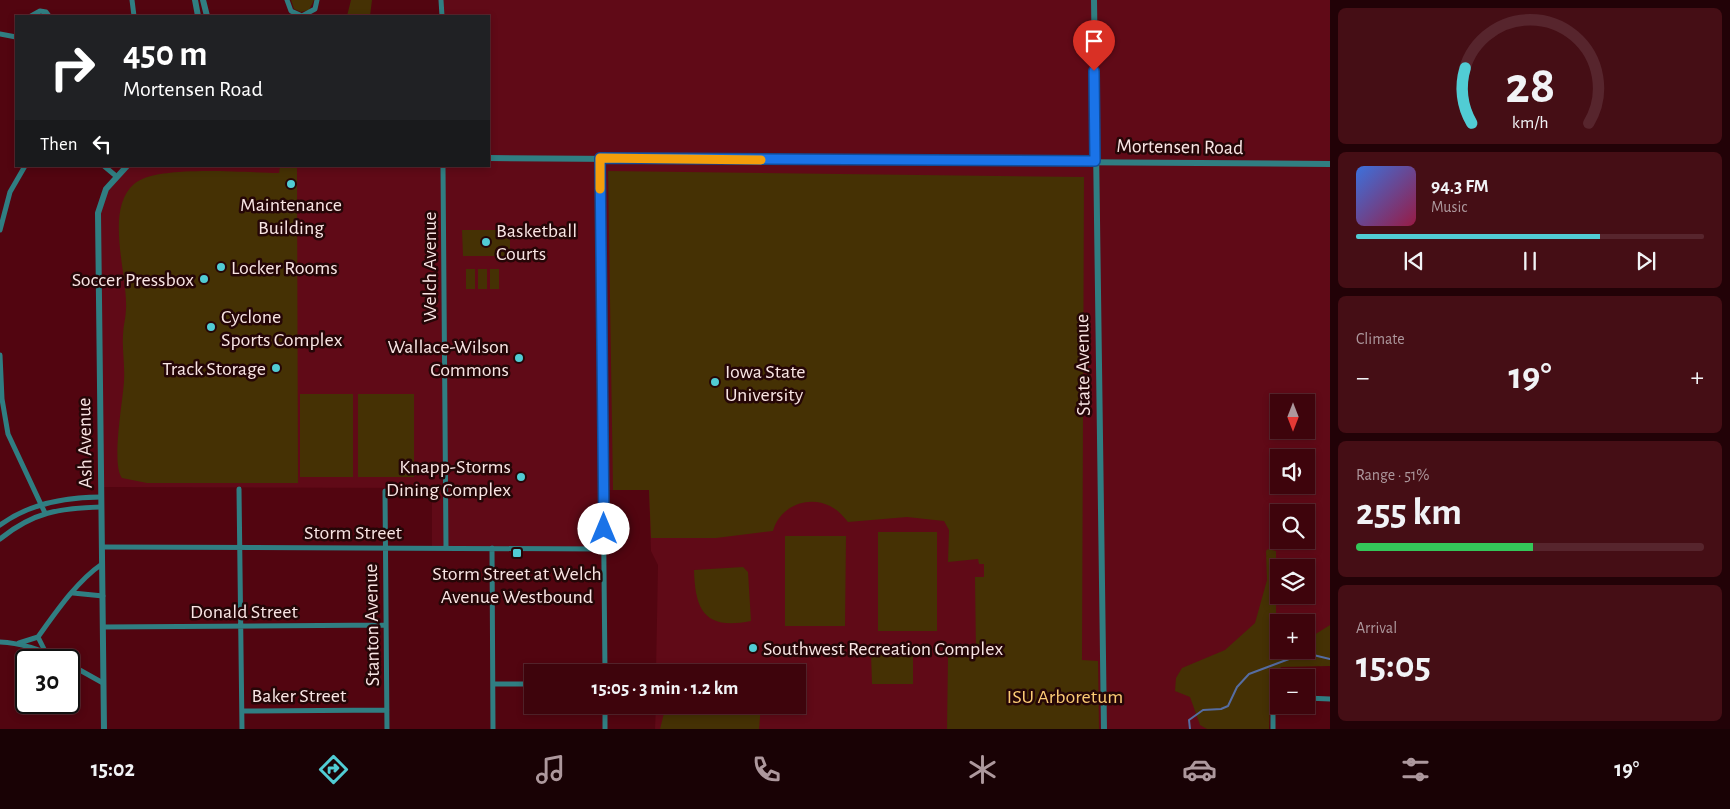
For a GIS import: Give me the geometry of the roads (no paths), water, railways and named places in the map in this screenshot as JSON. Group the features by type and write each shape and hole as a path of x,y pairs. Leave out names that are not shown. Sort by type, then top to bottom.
{"street":[{"path":"132,0 134,15"},
{"path":"195,0 198,15"},
{"path":"203,0 208,15"},
{"path":"287,0 291,11 300,15"},
{"path":"304,15 314,8 317,0"},
{"path":"441,0 442,15"},
{"name":"State Avenue","path":"1094,0 1104,729"},
{"path":"33,15 40,11 46,12 48,15"},
{"path":"0,34 15,37"},
{"name":"Mortensen Road","path":"490,158 1330,164"},
{"path":"600,158 605,664"},
{"path":"0,230 10,192 24,167"},
{"path":"105,167 116,176"},
{"name":"Ash Avenue","path":"104,729 98,213 103,195 116,176 126,167"},
{"name":"Welch Avenue","path":"443,167 446,548"},
{"path":"0,355 2,399 8,434 45,513"},
{"path":"0,434 8,434"},
{"path":"239,489 242,729"},
{"name":"Stanton Avenue","path":"385,490 387,729"},
{"path":"0,525 40,504 72,497 101,497"},
{"path":"0,538 45,513 75,508 101,507"},
{"name":"Storm Street","path":"102,547 604,548"},
{"path":"492,548 493,729"},
{"path":"16,644 38,637 73,593 102,564"},
{"path":"73,593 102,596"},
{"name":"Donald Street","path":"103,627 386,625"},
{"path":"38,637 44,649"},
{"path":"0,642 38,649"},
{"path":"80,670 103,683"},
{"path":"493,684 524,684"},
{"path":"1315,698 1330,699"},
{"name":"Baker Street","path":"242,711 387,710"},
{"path":"605,714 605,729"},
{"path":"1272,729 1274,714"}],"waterway":[{"path":"1190,729 1189,720 1203,710 1221,709 1228,706 1237,687 1249,674 1305,653 1330,659"}],"place":[{"name":"Maintenance Building","path":"291,184"},
{"name":"Basketball Courts","path":"486,242"},
{"name":"Locker Rooms","path":"221,267"},
{"name":"Soccer Pressbox","path":"204,279"},
{"name":"Cyclone Sports Complex","path":"211,327"},
{"name":"Wallace-Wilson Commons","path":"519,358"},
{"name":"Track Storage","path":"276,368"},
{"name":"Iowa State University","path":"715,382"},
{"name":"Knapp-Storms Dining Complex","path":"521,477"},
{"name":"Storm Street at Welch Avenue Westbound","path":"517,553"},
{"name":"Southwest Recreation Complex","path":"753,648"}],"park label":[{"name":"ISU Arboretum","path":"1065,696"}]}
